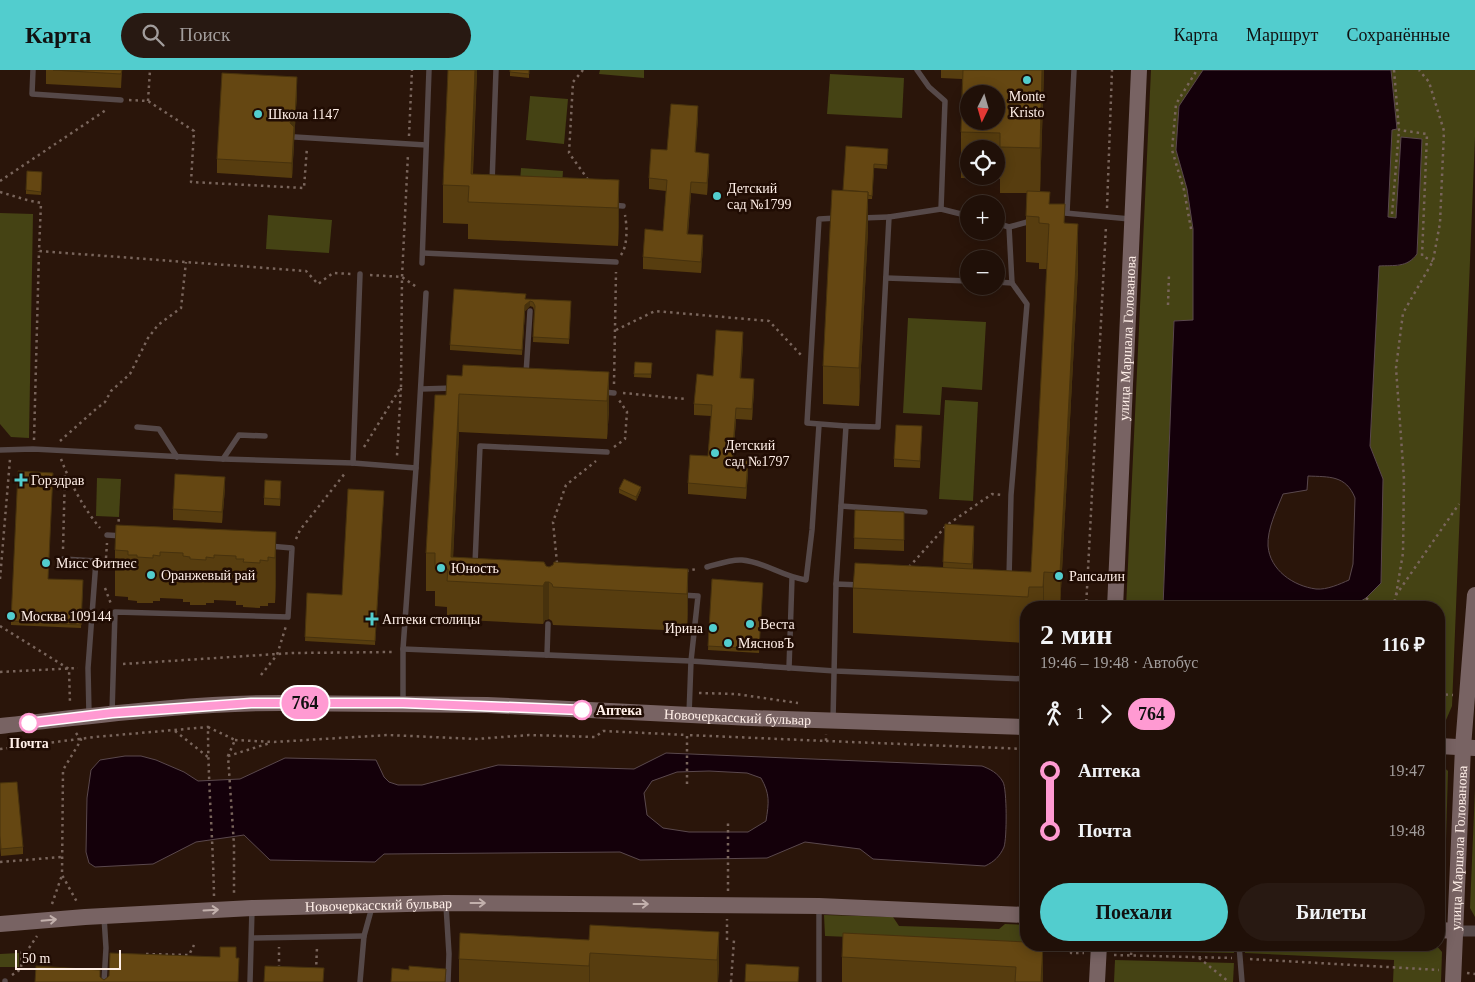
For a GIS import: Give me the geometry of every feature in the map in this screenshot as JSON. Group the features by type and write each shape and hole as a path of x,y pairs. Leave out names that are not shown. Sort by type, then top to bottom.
{"street":[{"name":"улица Маршала Голованова","path":"1115,601 1139,70"},
{"name":"улица Маршала Голованова","path":"1453,976 1469,747 1475,595"},
{"name":"Новочеркасский бульвар","path":"0,726 89,715 251,703 403,703 1020,727"},
{"path":"1445,746 1469,747"},
{"name":"Новочеркасский бульвар","path":"0,924 85,917 252,908 446,903 819,906 1020,915"},
{"path":"1445,930 1475,931"},
{"path":"1097,982 1099,951"}],"lane":[{"path":"34,70 32,94 121,100"},
{"path":"422,263 429,70"},
{"path":"492,189 496,70"},
{"path":"916,70 929,87 945,101 941,209"},
{"path":"1067,212 1074,70"},
{"path":"295,137 426,145"},
{"path":"606,205 623,206"},
{"path":"849,218 889,217 941,209 960,214"},
{"path":"1059,214 1067,212 1132,220"},
{"path":"839,218 819,219 807,422 819,425 878,427 889,217"},
{"path":"1005,226 1009,227 1034,220"},
{"path":"1009,227 1012,282 1027,304 1011,495 1009,590"},
{"path":"422,253 616,262"},
{"path":"354,463 360,274"},
{"path":"886,278 960,281"},
{"path":"1005,282 1012,282"},
{"path":"403,703 404,651 426,293"},
{"path":"526,376 530,311"},
{"path":"421,389 459,388"},
{"path":"594,391 614,393"},
{"path":"708,566 740,559 762,564 792,578 806,580 812,530 819,425"},
{"path":"833,721 836,584 846,426"},
{"path":"137,427 159,429 177,457"},
{"path":"223,459 239,435 265,436"},
{"path":"474,573 480,446 607,452"},
{"path":"0,450 33,449 177,457 354,463 416,468"},
{"path":"841,506 925,512"},
{"path":"107,535 128,536"},
{"path":"112,713 115,612 288,617 292,548 263,546"},
{"path":"63,559 96,561 88,668 89,715"},
{"path":"789,668 792,578"},
{"path":"836,584 864,585"},
{"path":"679,595 698,596 691,661 690,715"},
{"path":"546,655 548,624"},
{"path":"404,651 691,661 789,668 1020,679"},
{"path":"446,903 449,954 448,982"},
{"path":"360,982 364,936 373,904"},
{"path":"819,906 819,982"},
{"path":"250,982 252,908"},
{"path":"104,916 106,948 104,982"},
{"path":"252,938 364,936"},
{"path":"1239,951 1242,982"}],"path":[{"path":"148,101 150,70"},
{"path":"396,467 401,387 402,276 412,70"},
{"path":"583,70 573,82 569,153 590,183"},
{"path":"1086,601 1112,70"},
{"path":"1190,229 1184,190 1172,150 1176,104 1197,70"},
{"path":"1392,214 1399,130 1394,70"},
{"path":"1395,601 1403,553 1404,479 1396,368 1402,313 1433,261 1440,223 1444,131 1430,82 1419,70"},
{"path":"0,182 121,100 148,101 194,131 192,182 304,188 307,138"},
{"path":"1399,130 1426,134 1422,256 1433,261"},
{"path":"0,192 41,203 33,449"},
{"path":"561,569 556,562 553,522 566,486 607,452 625,440 627,412 614,393 616,262 624,250 626,221 623,206"},
{"path":"39,251 306,271 318,284 333,273 402,276 426,293"},
{"path":"50,450 105,402 111,391 130,374 148,338 158,325 181,308 186,262"},
{"path":"1168,305 1169,274"},
{"path":"616,330 655,311 770,321 810,364"},
{"path":"292,548 300,530 354,463 401,387"},
{"path":"614,393 686,399"},
{"path":"0,580 10,450"},
{"path":"58,451 65,471 92,519 107,535 106,561"},
{"path":"63,559 65,471"},
{"path":"904,572 947,525 992,494 1011,495"},
{"path":"1396,595 1459,504"},
{"path":"683,571 708,566"},
{"path":"104,587 115,612"},
{"path":"1366,598 1370,601"},
{"path":"261,676 277,655 288,617"},
{"path":"0,626 69,669"},
{"path":"113,665 293,653 404,651"},
{"path":"0,672 88,668"},
{"path":"69,669 69,693 74,731 81,740"},
{"path":"1445,695 1455,696"},
{"path":"0,749 208,727 235,740 274,742 388,735 476,740 530,735 595,737 603,731 688,735"},
{"path":"208,727 208,766 214,846 214,910"},
{"path":"173,730 208,757"},
{"path":"81,740 63,770 62,875 85,917"},
{"path":"234,909 234,844 228,756 235,740"},
{"path":"826,741 1020,749"},
{"path":"228,756 274,742"},
{"path":"686,784 687,746"},
{"path":"728,820 728,897"},
{"path":"0,862 62,857"},
{"path":"727,940 728,914"},
{"path":"731,982 734,940"},
{"path":"142,954 189,955 194,946"},
{"path":"279,947 279,974"},
{"path":"316,975 317,947"},
{"path":"5,982 21,969 22,948"},
{"path":"1071,951 1084,954"},
{"path":"1114,955 1132,956 1132,951"},
{"path":"1197,958 1229,982"},
{"path":"1334,964 1453,976 1475,974"}],"shaded area":[{"path":"600,70 644,70 644,78 599,74"},
{"path":"1151,70 1203,70 1179,106 1176,150 1187,189 1193,229 1193,320 1174,321 1163,601 1126,601"},
{"path":"1203,70 1391,70 1397,129 1392,130 1388,217 1396,218 1401,137 1422,139 1417,254 1405,264 1379,266 1370,446 1383,479 1381,583 1361,601 1163,601 1174,321 1193,320 1193,229 1187,189 1176,150 1179,106","holes":["1308,476 1330,477 1347,485 1355,498 1353,564 1349,580 1325,589 1316,589 1291,580 1278,569 1270,555 1268,540 1275,513 1283,494 1307,490"]},
{"path":"1391,70 1475,70 1475,137 1452,706 1445,721 1445,601 1362,601 1366,598 1383,479 1370,446 1379,265 1398,266 1417,254 1421,139 1401,138 1396,218 1388,217 1392,129 1397,129"},
{"path":"830,74 904,78 902,118 827,114"},
{"path":"530,96 568,99 564,144 526,140"},
{"path":"521,168 563,171 561,200 519,197"},
{"path":"0,213 33,214 29,438 11,437 0,424"},
{"path":"268,215 332,220 329,253 266,249"},
{"path":"908,318 986,322 982,390 942,387 940,415 903,413"},
{"path":"945,400 978,402 973,501 939,499"},
{"path":"97,478 121,479 119,517 96,516"},
{"path":"666,753 982,766 991,770 1003,782 1006,814 1004,847 991,863 985,866 873,859 860,849 805,842 767,858 640,860 620,852 384,854 375,862 270,860 244,835 196,842 153,864 95,867 89,863 86,852 87,798 91,770 100,760 125,756 141,756 156,760 184,772 198,781 240,779 285,758 376,760 384,777 389,782 398,785 422,785 498,765 634,769","holes":["677,772 747,773 761,778 766,789 768,803 766,821 748,832 689,832 663,828 647,815 644,793 652,781"]},
{"path":"1445,768 1448,771 1445,874"},
{"path":"1475,789 1475,917 1470,908"},
{"path":"824,915 893,917 899,926 999,929 1005,924 1020,925 1020,944 825,936"},
{"path":"1137,951 1234,951 1234,953"},
{"path":"1245,951 1441,951 1441,982 1393,982 1394,960 1245,953"},
{"path":"19,953 19,967 0,967 0,954"},
{"path":"1115,960 1234,963 1233,982 1114,982"}],"building":[{"path":"53,70 122,70 121,74"},
{"path":"448,70 475,70 471,174 619,180 618,208 468,202 469,186 443,185"},
{"path":"510,70 529,70 529,74 510,72"},
{"path":"963,70 1042,70 1040,148 1005,147 1005,140 1000,140 1000,133 961,132 961,130 1005,130 1005,85 963,85"},
{"name":"Школа 1147","path":"222,73 297,77 295,118 291,119 290,123 294,127 292,163 217,159"},
{"path":"671,104 698,106 695,152 709,154 707,183 691,182 687,234 703,235 701,262 643,257 645,229 663,231 667,180 649,178 651,149 667,150"},
{"path":"846,146 888,149 887,165 874,164 872,196 868,195 868,192 843,190"},
{"path":"27,171 42,172 41,192 26,190"},
{"path":"832,190 868,192 859,368 823,366"},
{"path":"1027,191 1050,192 1049,204 1065,204 1064,223 1078,224 1060,573 1044,572 1043,587 1029,587 1028,597 853,588 855,563 1031,572 1049,224 1039,223 1039,217 1026,216"},
{"path":"454,289 526,294 525,299 571,301 569,339 533,337 535,306 530,301 525,305 522,350 450,345"},
{"path":"716,330 743,332 740,378 754,379 752,409 736,408 732,460 748,461 746,488 688,483 690,455 708,456 712,405 694,404 697,374 713,376"},
{"path":"635,362 652,363 651,374 634,374"},
{"path":"463,365 609,372 607,401 459,394 451,557 544,562 549,567 554,562 688,569 687,594 553,587 549,582 545,582 543,586 447,581 448,569 435,569 435,553 426,553 435,395 446,395 447,375 462,376"},
{"path":"896,425 922,426 920,461 894,459"},
{"path":"18,471 53,473 48,579 83,580 81,625 11,621"},
{"path":"175,474 225,477 222,512 173,509"},
{"path":"624,479 641,487 636,497 619,489"},
{"path":"265,480 281,481 280,499 264,498"},
{"path":"348,489 384,491 375,641 305,637 307,593 342,595"},
{"path":"855,510 904,512 904,540 854,538"},
{"path":"945,524 974,526 972,564 943,562"},
{"path":"116,525 276,532 275,558 268,557 268,561 260,560 260,563 243,562 244,559 236,559 236,556 214,555 214,558 206,557 206,560 190,559 190,557 183,556 183,553 160,552 160,556 153,555 153,558 137,557 137,555 128,555 128,551 115,550"},
{"path":"712,579 763,583 759,649 708,646"},
{"path":"17,782 23,847 1,849 0,783"},
{"path":"590,925 719,932 717,960 590,953 589,966 459,959 460,933 589,940"},
{"path":"843,933 1020,942 1020,951 1043,951 1041,982 1015,982 1016,967 842,957"},
{"path":"220,947 236,947 236,958 239,958 238,982 35,982 36,966 100,970 100,977 104,980 109,976 110,953 220,957"},
{"path":"746,964 799,967 798,982 745,982"},
{"path":"265,966 324,968 323,982 264,982"},
{"path":"409,966 446,969 445,982 391,982 392,968 409,970"}],"bus line":[{"name":"764","path":"29,723 112,713 251,703 403,703 582,710"}],"place":[{"name":"Monte Kristo","path":"1027,80"},
{"name":"Школа 1147","path":"258,114"},
{"name":"Детский сад №1799","path":"717,196"},
{"name":"Детский сад №1797","path":"715,453"},
{"name":"Горздрав","path":"21,480"},
{"name":"Мисс Фитнес","path":"46,563"},
{"name":"Юность","path":"441,568"},
{"name":"Оранжевый рай","path":"151,575"},
{"name":"Рапсалин","path":"1059,576"},
{"name":"Москва 109144","path":"11,616"},
{"name":"Аптеки столицы","path":"372,619"},
{"name":"Веста","path":"750,624"},
{"name":"Ирина","path":"713,628"},
{"name":"МясновЪ","path":"728,643"},
{"name":"Аптека","path":"582,710"},
{"name":"Почта","path":"29,723"}]}
